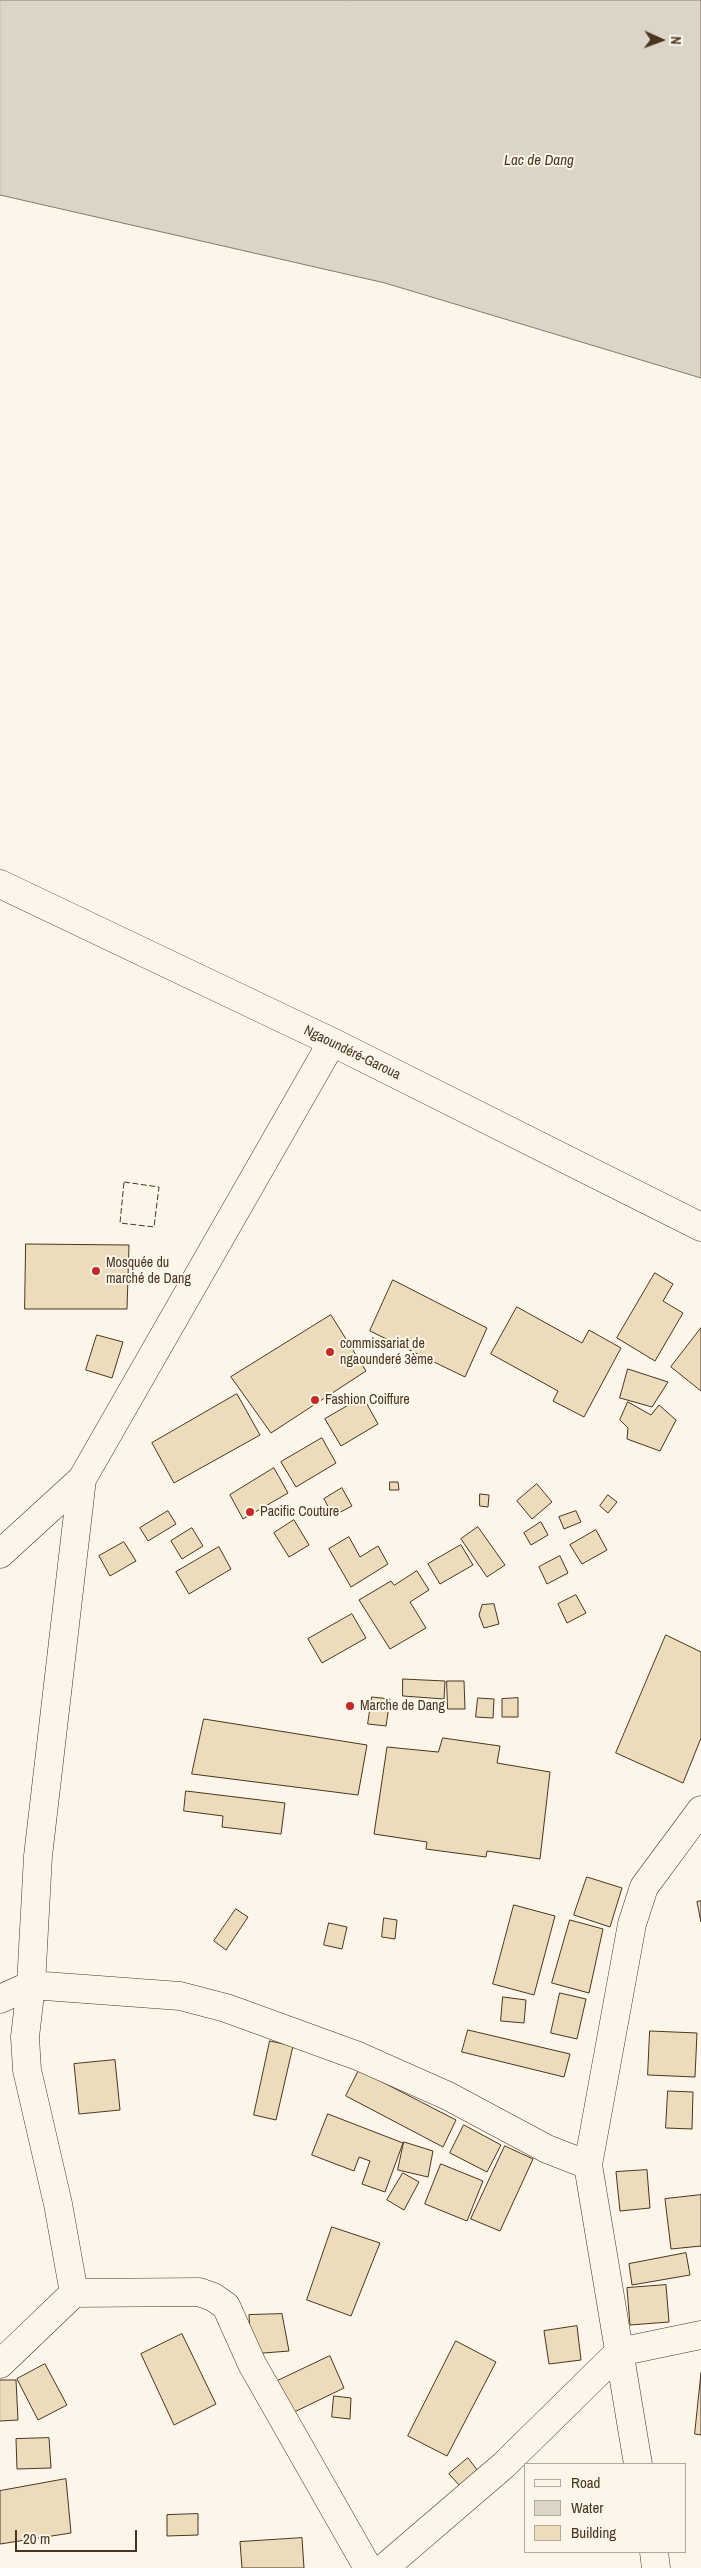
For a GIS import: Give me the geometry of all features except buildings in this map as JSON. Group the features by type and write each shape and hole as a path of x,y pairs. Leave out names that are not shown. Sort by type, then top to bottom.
{"main road":[{"name":"Ngaoundéré-Garoua","path":"0,884 332,1042 701,1227"},
{"path":"0,1554 82,1479 332,1042"},
{"path":"74,2293 58,2204 27,2070 25,2037 31,1985 38,1856 82,1479"},
{"path":"638,2463 588,2166 632,1924 644,1887 701,1810"},
{"path":"0,1999 31,1985 180,1996 226,2008 358,2056 448,2096 547,2148 588,2166"},
{"path":"0,2364 74,2293 199,2292 213,2297 226,2306 252,2364 368,2568"},
{"path":"384,2568 504,2465 619,2352 701,2335"},
{"path":"654,2553 656,2568"}],"water":[{"name":"Lac de Dang","path":"0,0 701,0 701,378 385,283 0,195"}],"fence":[{"path":"124,1182 159,1187 154,1227 120,1223 124,1182"}],"place":[{"name":"Mosquée du marché de Dang","path":"96,1271"},
{"name":"commissariat de ngaounderé 3ème","path":"330,1352"},
{"name":"Fashion Coiffure","path":"315,1400"},
{"name":"Pacific Couture","path":"250,1512"},
{"name":"Marche de Dang","path":"350,1706"}]}
